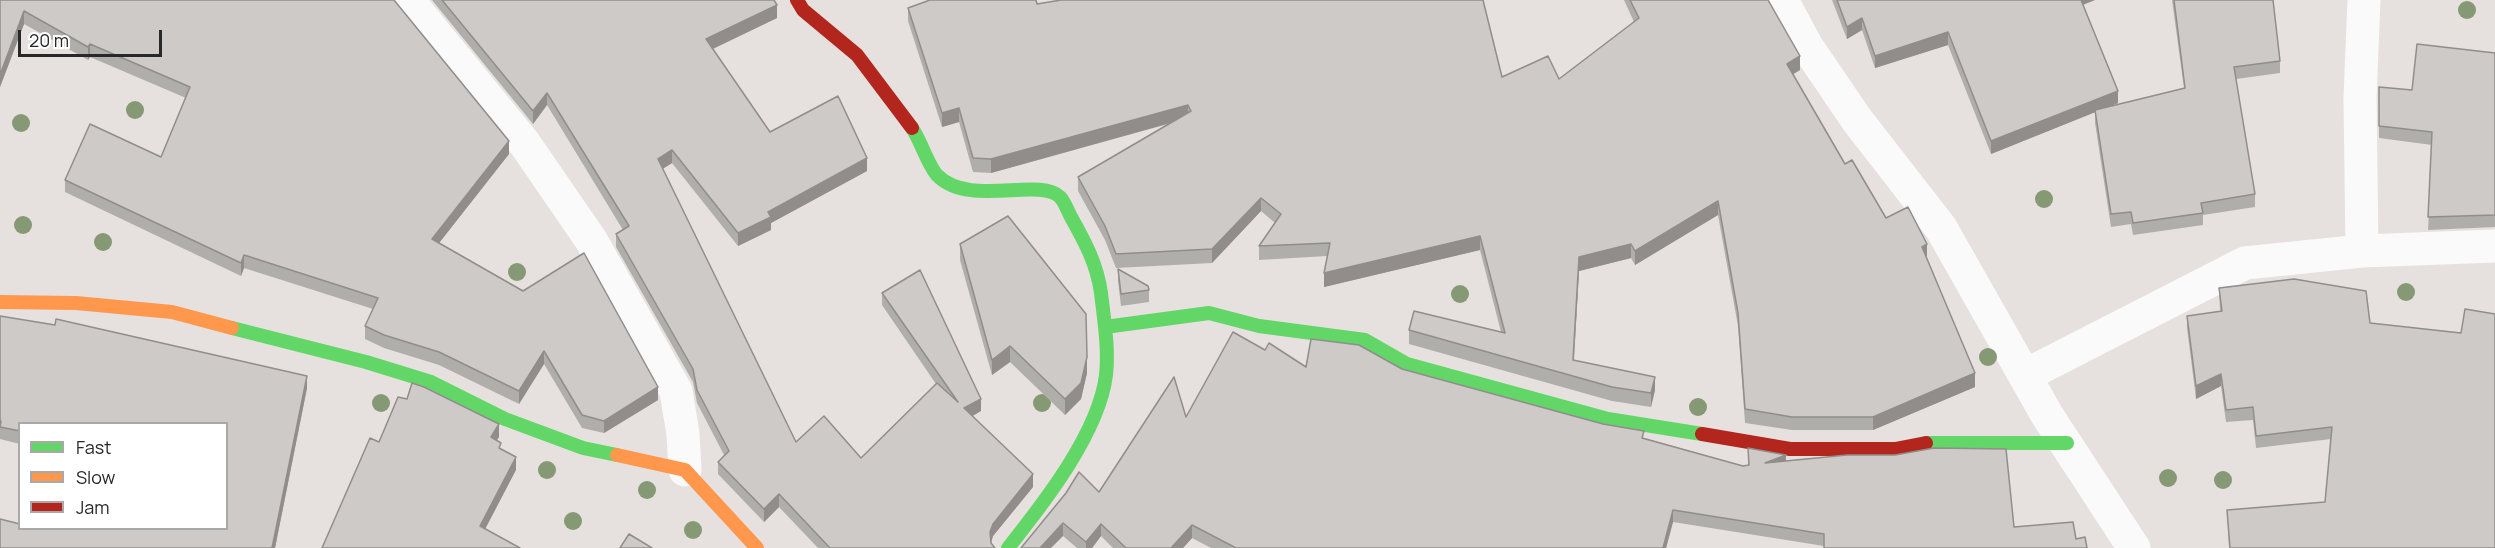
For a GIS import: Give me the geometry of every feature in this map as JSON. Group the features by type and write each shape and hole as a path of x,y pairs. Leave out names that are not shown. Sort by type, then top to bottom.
{"street":[{"path":"408,0 525,144 591,240 676,391 683,434 685,470"},
{"path":"797,0 803,10 856,55 918,136 937,176 962,190 1003,192 1042,190 1060,197 1089,249 1098,273 1105,327 1106,375 1096,414 1051,494 1008,548"},
{"path":"1782,0 1806,45 1857,120 1941,228 2047,415 2134,548"},
{"path":"2362,251 2360,98 2364,0"},
{"path":"2026,375 2245,263 2362,251 2495,246"},
{"path":"0,302 76,303 172,312 366,362 431,382 505,419 583,448 685,470 757,548"},
{"path":"1105,327 1209,313 1259,326 1365,340 1407,364 1608,419 1790,449 1895,449 1932,442 2067,443"}],"building":[{"path":"0,0 394,0 509,141 432,239 523,291 584,253 658,387 604,421 582,415 544,351 519,391 439,352 384,335 365,326 378,298 244,255 241,263 65,180 90,124 161,157 190,87 90,44 88,47 24,11 0,75"},
{"path":"442,0 774,0 777,5 706,39 770,132 838,96 867,158 768,212 771,217 738,233 672,150 658,159 796,442 824,416 861,458 937,383 958,402 882,293 920,270 981,399 964,408 1033,474 993,524 990,532 991,543 995,548 830,548 779,494 764,509 718,462 729,451 697,390 693,369 616,234 629,226 547,93 533,111"},
{"path":"930,0 1036,0 1037,4 1061,0 1483,0 1502,77 1548,56 1559,79 1639,18 1630,0 1768,0 1800,56 1787,64 1845,164 1852,160 1886,218 1908,207 1927,244 1922,247 1975,373 1873,417 1792,417 1745,409 1738,313 1718,201 1635,251 1631,244 1579,257 1573,360 1655,377 1651,393 1612,387 1409,330 1414,311 1505,333 1480,236 1324,273 1330,243 1259,246 1281,214 1261,198 1212,249 1116,254 1105,226 1078,177 1191,111 1188,105 991,159 973,158 959,108 942,113 908,8"},
{"path":"1837,0 2081,0 2118,91 1991,141 1948,32 1875,56 1862,18 1847,27"},
{"path":"2174,0 2273,0 2280,61 2234,67 2255,194 2201,203 2203,213 2133,223 2131,212 2111,214 2095,110 2185,88"},
{"path":"2417,44 2495,53 2495,215 2428,217 2432,132 2379,126 2379,87 2412,90"},
{"path":"1008,216 1086,314 1087,357 1081,383 1065,399 1010,346 992,360 960,244"},
{"path":"1118,269 1148,286 1149,290 1121,294"},
{"path":"2294,279 2366,291 2370,323 2461,333 2465,309 2495,314 2495,548 2230,548 2227,510 2325,502 2332,427 2256,436 2253,407 2226,410 2221,374 2196,386 2187,316 2222,311 2219,288"},
{"path":"0,316 55,325 56,319 307,376 272,548 0,548 0,519 18,524 18,530 228,530 228,422 18,422 18,431 0,427"},
{"path":"1233,332 1265,350 1269,343 1306,367 1311,339 1359,345 1402,369 1603,424 1644,431 1642,438 1743,466 1749,465 1748,448 1786,455 1765,463 1847,455 1895,455 1934,448 2006,449 2014,527 2073,522 2076,539 2085,537 2087,548 1824,548 1824,534 1673,510 1663,548 1236,548 1192,525 1171,548 1126,548 1101,524 1086,542 1063,523 1040,548 1021,548 1066,493 1079,472 1099,492 1174,377 1186,417"},
{"path":"412,383 499,424 491,437 501,443 499,448 516,457 480,526 520,548 322,548 370,438 379,442 398,397 407,399"},
{"path":"629,534 652,548 620,548"}],"traffic: fast":[{"path":"912,128 935,172 951,185 967,190 1036,190 1050,192 1060,197 1086,244 1099,282 1107,355 1106,375 1101,397 1093,420 1068,467 1008,548"},
{"path":"1105,327 1209,313 1259,326 1365,340 1407,364 1608,419 1702,434"},
{"path":"232,328 366,362 431,382 505,419 583,448 617,455"},
{"path":"1926,443 2067,443"}],"traffic: slow":[{"path":"0,302 76,303 172,312 232,328"},
{"path":"617,455 685,470 757,548"}],"traffic: jam":[{"path":"797,0 803,10 857,55 912,128"},
{"path":"1702,434 1790,449 1895,449 1926,443"}]}
